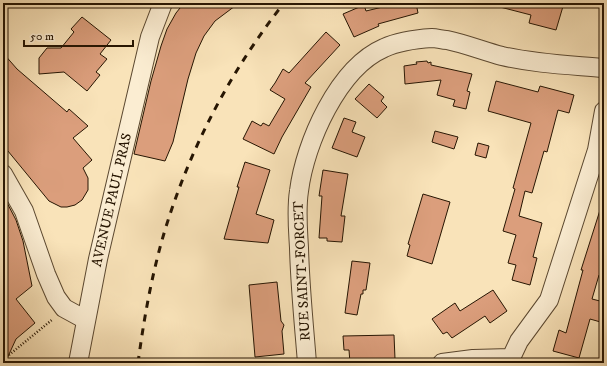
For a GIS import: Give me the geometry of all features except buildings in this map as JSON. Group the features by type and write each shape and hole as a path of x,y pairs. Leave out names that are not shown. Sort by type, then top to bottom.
{"street":[{"name":"AVENUE PAUL PRAS","path":"148,3 150,38"},
{"name":"AVENUE PAUL PRAS","path":"78,363 100,253 150,38 163,3"},
{"name":"RUE SAINT-FORCET","path":"307,363 300,291 297,218 299,190 304,164 314,132 338,89 363,61 384,48 405,41 434,38 464,43 502,56 544,64 604,68"},
{"path":"442,363 473,360 515,360 518,341 549,300 597,150 604,111"},
{"path":"3,174 24,211 46,274 56,297 64,308 86,320"}],"path":[{"path":"9,355 57,316"}],"railway":[{"path":"138,363 156,263 175,199 187,169 214,111 230,83 247,55 284,3"}]}
